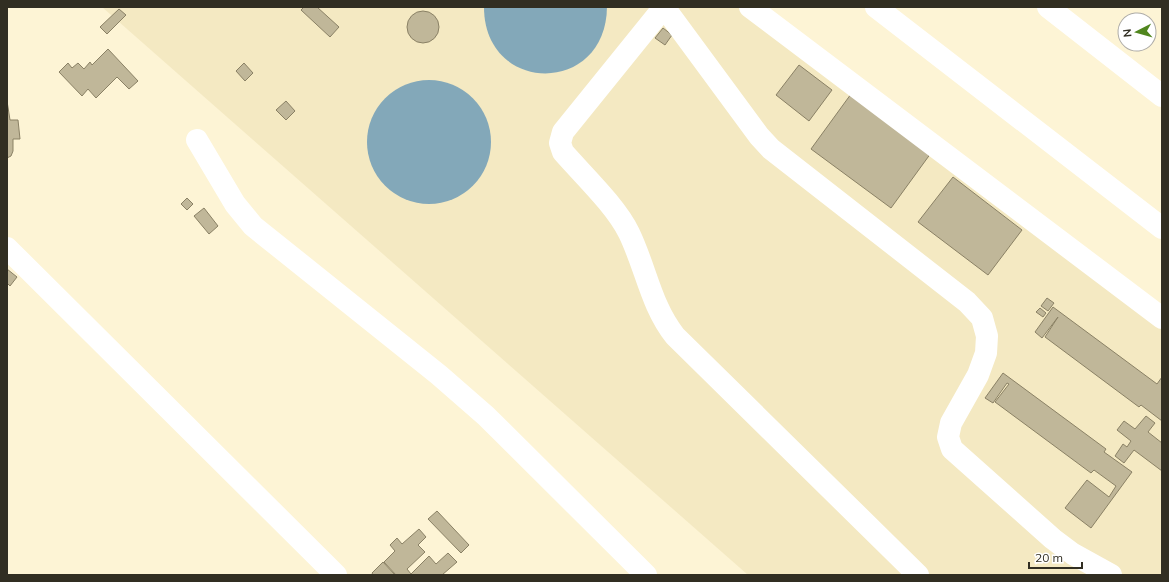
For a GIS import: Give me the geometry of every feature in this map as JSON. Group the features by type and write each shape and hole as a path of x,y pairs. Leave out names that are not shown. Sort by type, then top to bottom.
{"lane":[{"path":"918,575 675,336 658,310 628,231 615,212 564,152 560,143 564,132 664,7 759,136 771,149 967,302 982,318 987,336 986,353 978,375 951,423 948,437 952,450 1053,539 1073,554 1112,575"},
{"path":"750,7 1162,318"},
{"path":"876,7 1162,228"},
{"path":"1048,7 1162,96"},
{"path":"197,140 235,204 253,226 439,375 486,416 646,575"},
{"path":"7,248 336,575"}],"shaded area":[{"path":"102,7 746,7 1162,323 1162,575 748,575"}],"water":[{"path":"484,7 607,7 601,36 587,57 568,69 545,73 523,69 503,57 489,36"},
{"path":"429,80 453,85 473,98 486,118 491,142 486,166 473,186 453,199 429,204 405,199 385,186 372,166 367,142 372,118 385,98 405,85"}],"building":[{"path":"304,7 317,7 339,27 330,37 301,10"},
{"path":"119,9 126,15 107,34 100,27"},
{"path":"423,11 434,16 439,27 434,38 423,43 412,38 407,27 412,16"},
{"path":"663,28 672,35 665,45 655,38"},
{"path":"108,49 138,81 129,89 117,77 96,98 88,89 82,96 59,72 68,63 72,68 78,63 84,69 90,62 92,65"},
{"path":"244,63 253,73 245,81 236,71"},
{"path":"799,65 832,90 809,121 776,95"},
{"path":"851,94 931,153 891,208 811,149"},
{"path":"7,101 10,120 18,120 20,139 13,139 13,151 11,156 7,158"},
{"path":"286,101 295,111 286,120 276,110"},
{"path":"953,177 1022,230 988,275 918,222"},
{"path":"187,198 193,204 187,210 181,204"},
{"path":"204,208 218,226 209,234 194,216"},
{"path":"7,269 17,277 10,286 7,283"},
{"path":"1047,298 1054,303 1048,311 1041,306"},
{"path":"1053,307 1157,384 1162,377 1162,421 1141,405 1139,407 1045,337 1058,317 1042,338 1035,332"},
{"path":"1040,308 1046,313 1043,317 1036,312"},
{"path":"1003,373 1106,449 1104,452 1132,472 1091,528 1065,508 1087,480 1109,497 1116,486 1094,470 1091,473 995,402 1009,384 1007,383 993,403 985,398"},
{"path":"1146,416 1155,423 1148,432 1162,443 1162,471 1134,450 1124,463 1115,456 1123,444 1127,447 1131,441 1117,430 1124,421 1135,429"},
{"path":"437,511 469,545 461,553 428,519"},
{"path":"419,529 426,537 418,545 425,552 407,569 411,574 429,556 436,564 448,553 457,562 442,575 396,575 384,562 395,551 390,545 397,538 402,544"},
{"path":"383,562 395,575 373,575 372,573"}]}
